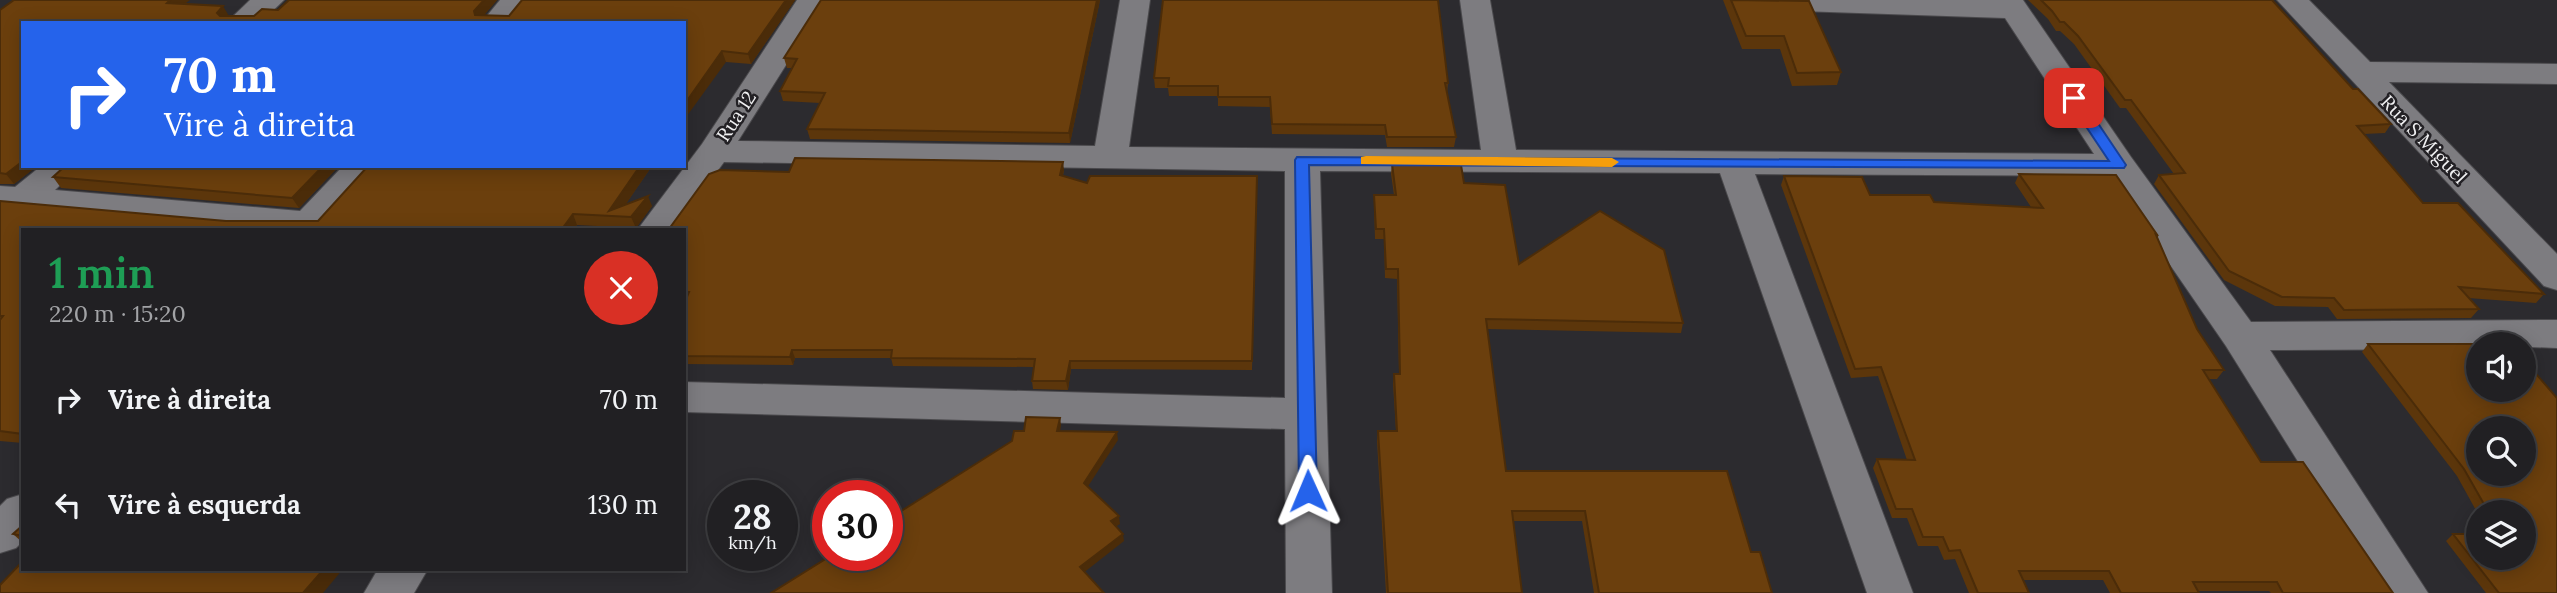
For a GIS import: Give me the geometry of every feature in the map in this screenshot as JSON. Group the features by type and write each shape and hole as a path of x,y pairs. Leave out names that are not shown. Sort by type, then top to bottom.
{"street":[{"path":"243,21 269,0"},
{"path":"498,21 517,0"},
{"name":"Rua 12","path":"657,228 713,151 812,0"},
{"path":"1111,155 1135,0"},
{"path":"1475,0 1500,161"},
{"path":"1741,0 2011,4 2119,165 2240,336 2405,593"},
{"name":"Rua S Miguel","path":"2292,0 2557,277"},
{"path":"2359,72 2557,74"},
{"path":"713,151 1302,160 2119,165"},
{"path":"1302,160 1309,593"},
{"path":"1734,164 1890,593"},
{"path":"11,198 60,168"},
{"path":"11,198 306,227 361,168"},
{"path":"2240,336 2557,334"},
{"path":"686,397 1307,414"},
{"path":"0,534 21,514"},
{"path":"387,593 404,571"}],"building":[{"path":"14,0 170,0 167,3 223,6 217,13 220,16 254,16 262,9 278,10 289,0 484,0 474,11 475,15 509,16 522,0 786,0 748,54 722,51 686,102 686,21 21,21 21,163 6,174 0,173 0,10"},
{"path":"821,0 1097,0 1069,133 807,129 825,93 780,91 797,59 784,58"},
{"path":"1163,0 1438,0 1448,83 1445,83 1456,137 1387,137 1385,125 1272,124 1270,97 1218,97 1218,86 1168,86 1169,78 1154,78"},
{"path":"1731,0 1809,1 1841,72 1797,73 1784,36 1746,36"},
{"path":"2041,0 2272,0 2353,89 2358,89 2391,124 2357,126 2423,203 2458,203 2544,294 2459,287 2479,309 2344,310 2334,298 2282,297 2229,271 2159,175 2185,173 2131,100 2125,100 2078,36 2064,22 2060,22"},
{"path":"795,158 1063,162 1060,175 1087,183 1090,176 1257,176 1252,361 1070,361 1066,381 1032,381 1035,359 891,358 892,350 792,350 790,357 686,356 686,299 689,292 686,292 686,228 670,228 709,174 720,170 789,172"},
{"path":"1392,164 1461,165 1464,183 1505,185 1519,264 1600,211 1664,250 1683,323 1486,319 1506,471 1727,471 1751,552 1760,552 1772,593 1599,593 1585,511 1512,511 1522,593 1388,593 1378,431 1397,431 1394,374 1400,374 1398,269 1386,269 1384,229 1376,229 1374,195 1396,195"},
{"path":"63,168 321,168 292,198 53,177"},
{"path":"366,168 639,168 609,211 648,196 631,217 573,214 563,228 21,228 21,434 0,431 0,320 3,316 0,316 0,201 226,221 318,221"},
{"path":"2019,174 2116,175 2158,236 2156,235 2197,329 2224,370 2203,370 2261,462 2303,462 2393,593 2283,593 2277,582 2193,582 2199,593 2121,593 2109,571 2019,571 2029,593 1978,593 1960,550 1949,551 1943,537 1923,537 1912,509 1896,509 1877,459 1915,460 1881,367 1855,369 1784,176 1862,177 1870,195 1930,195 1934,202 2043,208"},
{"path":"2368,344 2466,344 2466,402 2536,402 2536,374 2557,398 2557,593 2499,593 2481,570 2536,570 2536,500 2482,500 2474,486 2536,486 2536,416 2466,416 2466,473"},
{"path":"1026,417 1060,418 1057,431 1117,432 1084,483 1119,516 1111,521 1123,534 1080,567 1104,593 771,593 812,567 812,571 903,571 903,510 1012,441 1014,431 1024,431"},
{"path":"21,527 21,536 13,534"},
{"path":"2453,534 2466,534 2466,551"},
{"path":"21,563 21,571 322,571 303,593 0,593 0,585"}],"slow traffic":[{"path":"1366,161 1612,162"}],"route":[{"path":"1308,491 1302,160 2119,165 2074,98"}]}
